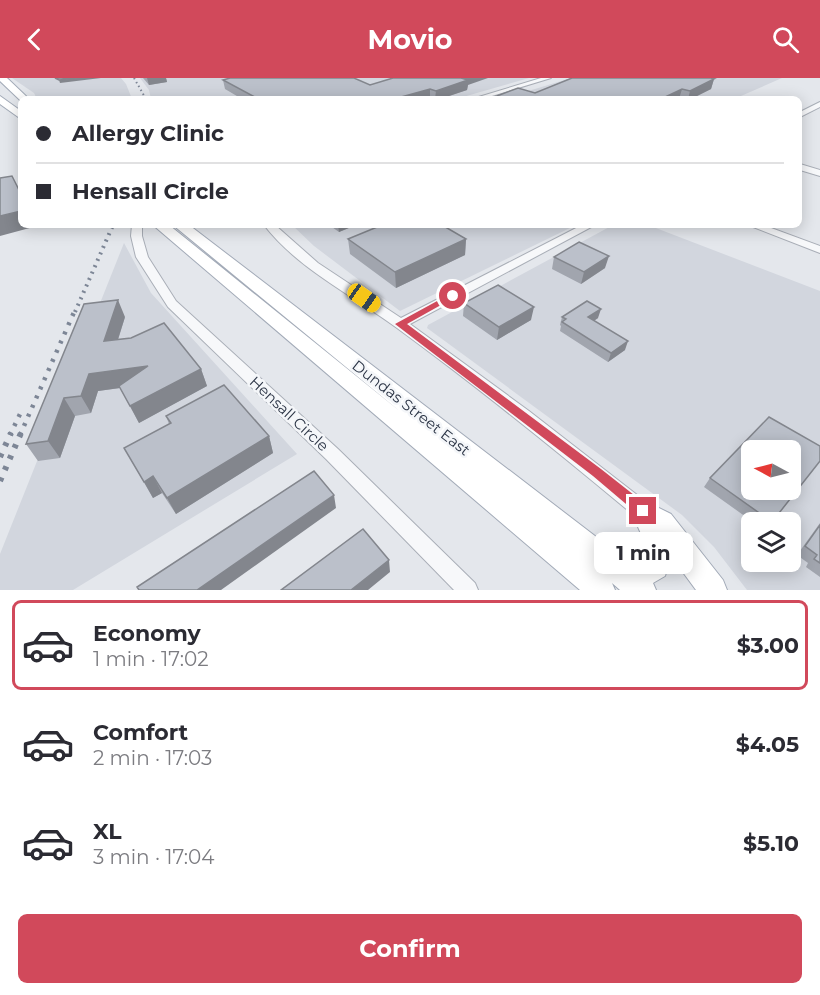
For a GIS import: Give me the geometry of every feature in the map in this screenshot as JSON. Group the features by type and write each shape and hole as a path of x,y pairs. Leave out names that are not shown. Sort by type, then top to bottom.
{"main road":[{"path":"2,78 20,96"},
{"path":"0,96 20,96"},
{"path":"0,96 18,114"},
{"path":"0,104 18,114"},
{"name":"Dundas Street East","path":"164,228 609,581 642,590"},
{"name":"Dundas Street East","path":"184,228 609,581"},
{"path":"609,581 652,570 657,562 660,554 659,543 643,511"},
{"path":"643,511 662,522 713,590"}],"street":[{"path":"485,96 548,78"},
{"path":"802,114 820,104"},
{"path":"802,168 820,173"},
{"name":"Hensall Circle","path":"136,228 135,237 138,249 151,275 172,304 332,454 468,590"},
{"path":"272,228 309,261 400,324 597,472 643,511"},
{"path":"400,324 584,228"},
{"path":"761,228 820,250"}],"shaded area":[{"path":"12,78 121,78 131,96 36,96"},
{"path":"140,78 529,78 466,96 150,96 149,90"},
{"path":"571,78 782,78 741,96 512,96"},
{"path":"295,228 570,228 400,311 314,246"},
{"path":"607,228 656,228 820,291 820,590 747,590 714,547 682,515 427,328 428,325"},
{"path":"124,243 151,293 297,454 73,590 0,590 0,554"}],"building":[{"path":"230,78 354,78 370,85 393,78 461,78 468,80 436,91 430,89 405,96 253,96 223,80"},
{"path":"572,78 714,79 690,91 682,89 667,96 497,96 518,88 535,93"},
{"path":"12,176 18,188 18,212 0,216 0,178"},
{"path":"375,228 447,228 466,239 395,272 348,239"},
{"path":"579,242 609,256 584,272 554,257"},
{"path":"498,285 534,307 499,327 464,303"},
{"path":"118,300 104,341 131,338 164,323 201,369 130,406 119,386 148,366 89,374 81,396 64,398 48,441 26,444 84,304"},
{"path":"587,301 601,309 588,317 628,341 611,353 562,322 566,319 562,317"},
{"path":"224,385 269,436 167,498 153,476 144,482 124,448 171,423 166,416"},
{"path":"769,417 820,446 820,461 801,485 801,440 747,440"},
{"path":"741,446 741,500 710,478"},
{"path":"314,471 334,495 197,590 139,590 137,587"},
{"path":"741,500 789,500 780,512 758,512"},
{"path":"820,525 820,563 814,559 817,555 805,546"},
{"path":"363,529 389,560 351,590 281,590"}],"railway":[{"path":"134,78 144,96"},
{"path":"75,312 112,228"},
{"path":"20,435 75,310"},
{"path":"10,435 20,414"},
{"path":"0,457 11,433"},
{"path":"0,481 21,433"}],"route":[{"path":"453,296 400,324 597,472 643,511"}]}
